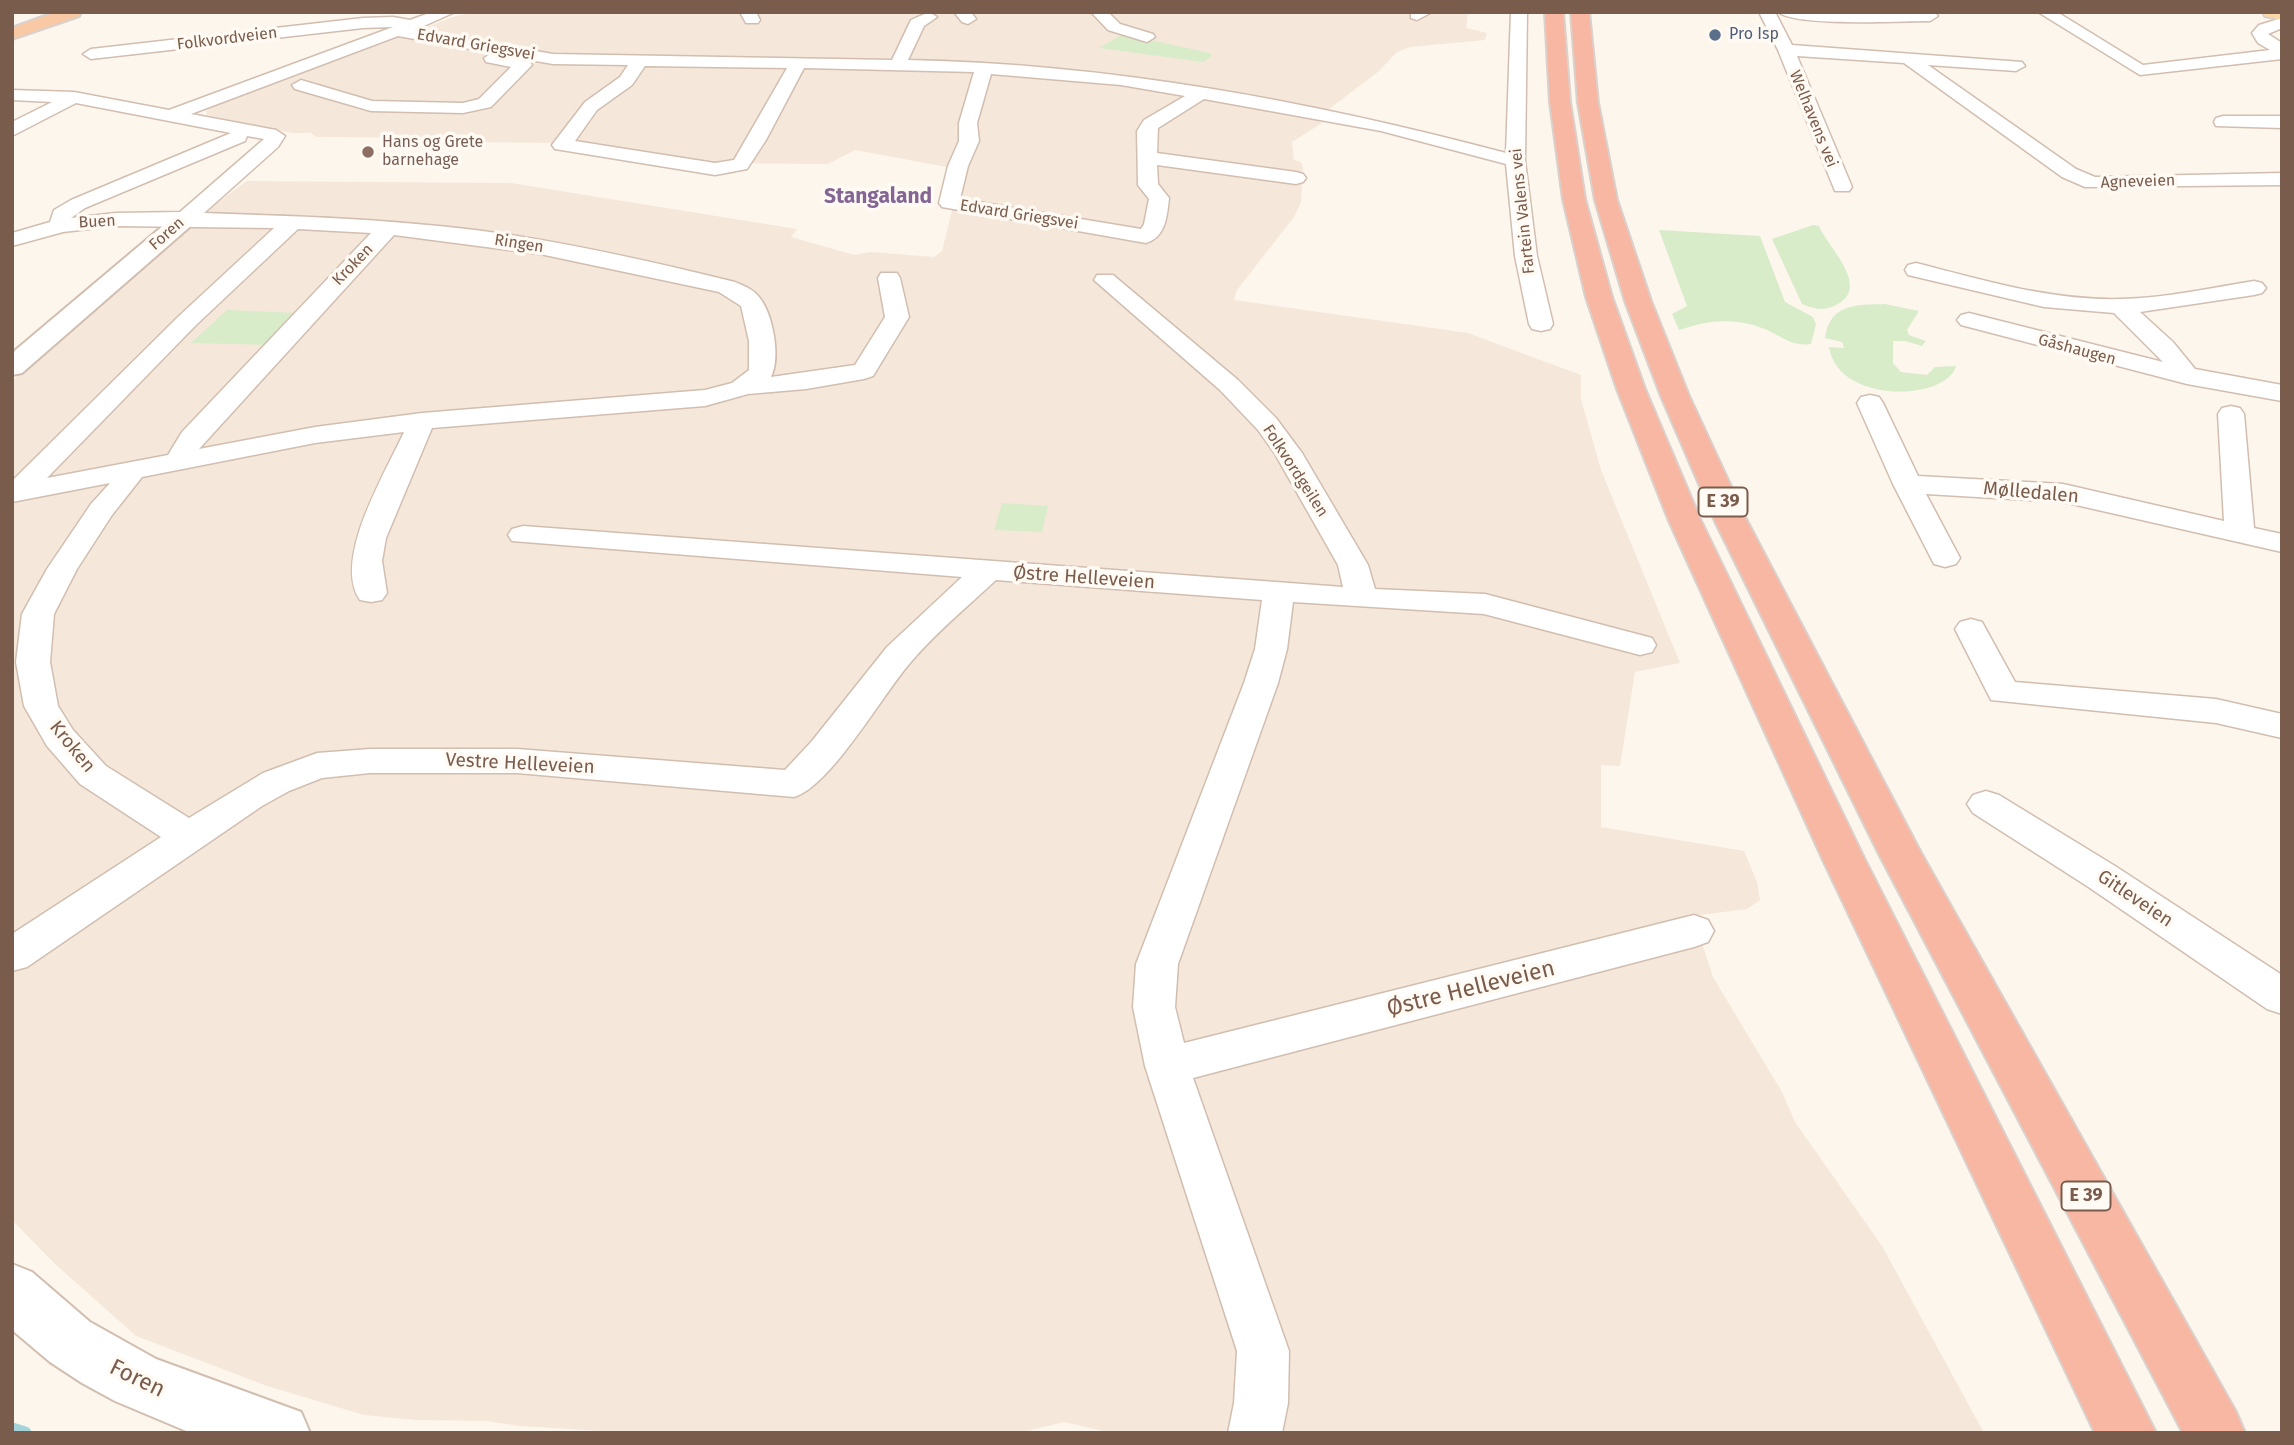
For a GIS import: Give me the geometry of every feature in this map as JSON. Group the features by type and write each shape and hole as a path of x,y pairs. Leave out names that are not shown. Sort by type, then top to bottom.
{"highway":[{"path":"12,27 53,12"},
{"path":"12,34 73,12"},
{"name":"E 39","path":"1554,12 1560,102 1574,199 1599,297 1631,389 1685,521 1844,860 2126,1433"},
{"name":"E 39","path":"1580,12 1588,103 1606,200 1637,301 1731,521 1900,854 2215,1433"}],"main road":[{"path":"2271,12 2282,15"}],"street":[{"name":"Folkvordveien","path":"320,12 362,23"},
{"name":"Folkvordveien","path":"171,116 447,12"},
{"path":"1099,12 1114,27 1147,37"},
{"name":"Fartein Valens vei","path":"1519,12 1515,161 1526,256 1541,324"},
{"name":"Welhavens vei","path":"1767,12 1786,50 1842,187"},
{"path":"1786,12 1853,18 1930,16"},
{"path":"2046,12 2140,70 2282,52"},
{"path":"898,64 917,23 929,17"},
{"name":"Folkvordveien","path":"91,54 362,23 393,22 403,28"},
{"path":"2282,23 2265,28 2260,33 2264,40 2282,52"},
{"name":"Edvard Griegsvei","path":"403,28 534,57 984,67 1095,77 1203,92 1383,126 1515,161"},
{"name":"Welhavens vei","path":"1786,50 2016,66"},
{"path":"301,85 371,106 463,108 485,103 523,65 469,54"},
{"name":"Agneveien","path":"1906,57 2069,173 2092,183 2282,179"},
{"path":"640,60 626,81 591,106 562,145 715,169 740,165 750,152 780,90 799,62"},
{"name":"Edvard Griegsvei","path":"984,67 968,123 969,141 958,166 948,203 1146,236 1155,225 1158,198 1148,185 1146,131 1151,124 1165,118 1203,92"},
{"path":"12,95 74,97 171,116"},
{"path":"12,130 74,97"},
{"name":"Foren","path":"12,367 185,219 276,136 171,116"},
{"path":"2223,122 2282,122"},
{"path":"60,225 61,214 78,204 239,137"},
{"path":"1147,158 1296,177"},
{"name":"Ringen","path":"185,219 293,222 476,237 579,254 727,287 746,296 753,306 764,363 760,374 744,387"},
{"name":"Buen","path":"12,240 60,225 185,219"},
{"path":"14,493 187,321 293,222"},
{"name":"Kroken","path":"179,459 192,438 388,228"},
{"path":"1916,270 1997,290 2055,300 2120,306 2254,288"},
{"path":"14,493 314,435 422,421 705,398 744,387 806,381 864,371 897,317 889,278"},
{"name":"Folkvordgeilen","path":"1105,280 1229,385 1266,424 1287,453 1353,565 1362,598"},
{"path":"2120,306 2164,347 2187,376"},
{"name":"Gåshaugen","path":"1969,320 2080,352 2187,376 2282,393"},
{"path":"1870,403 1945,558"},
{"path":"2231,414 2240,534"},
{"path":"371,593 367,561 372,538 422,421"},
{"name":"Kroken","path":"132,469 62,569 38,614 33,662 41,706 60,738 93,775 190,837"},
{"name":"Mølledalen","path":"1907,484 2063,493 2282,543"},
{"name":"Østre Helleveien","path":"523,535 1362,598 1448,600 1485,604 1640,645"},
{"name":"Vestre Helleveien","path":"17,945 276,782 317,766 370,761 517,761 794,785 825,750 899,654 987,571"},
{"path":"1255,1433 1261,1403 1263,1351 1167,1066 1154,1007 1157,964 1261,683 1271,649 1279,592"},
{"path":"1971,629 2003,692 2216,711 2272,724"},
{"name":"Gitleveien","path":"1986,804 2101,876 2282,997"},
{"name":"Østre Helleveien","path":"1167,1066 1694,931"},
{"name":"Foren","path":"12,1291 35,1316 195,1422 280,1433"}],"shaded area":[{"path":"476,12 1468,12 1466,28 1487,33 1485,40 1410,47 1397,52 1378,72 1329,109 1318,120 1322,123 1292,142 1294,160 1301,162 1303,168 1301,202 1294,217 1237,290 1234,300 1468,333 1581,375 1581,399 1601,470 1680,663 1635,672 1620,766 1601,765 1601,827 1744,851 1757,882 1760,900 1747,909 1693,916 1713,977 1782,1092 1795,1122 1882,1246 1984,1433 1112,1433 1064,1422 1019,1433 800,1433 601,1431 486,1421 416,1420 364,1415 267,1386 136,1336 55,1264 12,1220 12,381 210,208 247,181 511,183 797,229 791,237 854,255 871,252 934,257 942,251 952,210 960,209 952,168 855,150 828,164 696,163 557,143 456,142 460,138 316,137 311,133 292,133 207,115 206,111 213,107 456,16"}],"green space":[{"path":"1123,34 1210,53 1212,56 1203,62 1099,48"},
{"path":"1813,225 1819,226 1849,279 1850,289 1845,299 1825,309 1802,304 1772,239"},
{"path":"1659,230 1760,236 1785,302 1813,317 1816,324 1811,344 1792,342 1754,325 1732,321 1711,322 1679,330 1672,314 1687,306"},
{"path":"1885,304 1919,311 1907,330 1909,335 1926,341 1922,346 1893,341 1893,363 1901,372 1927,375 1935,367 1956,366 1948,378 1934,386 1914,391 1893,391 1871,388 1851,379 1837,366 1829,347 1844,348 1842,342 1825,338 1832,318 1846,308"},
{"path":"227,310 299,313 272,345 191,343"},
{"path":"1002,503 1048,506 1042,532 994,530"}],"waterway":[{"path":"12,1429 25,1433"}],"place":[{"name":"Pro Isp","path":"1715,35"},
{"name":"Hans og Grete barnehage","path":"368,152"}],"district":[{"name":"Stangaland","path":"878,197"}]}
